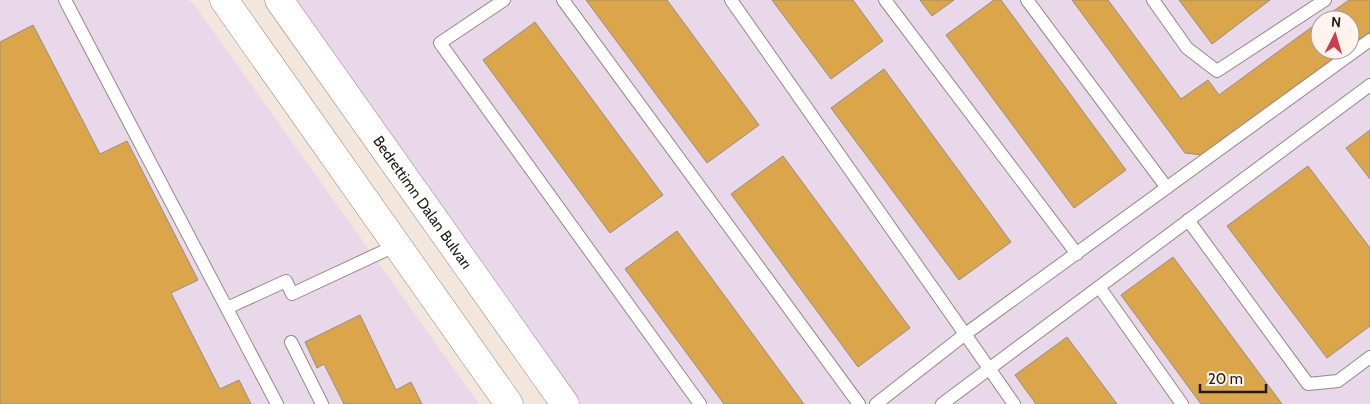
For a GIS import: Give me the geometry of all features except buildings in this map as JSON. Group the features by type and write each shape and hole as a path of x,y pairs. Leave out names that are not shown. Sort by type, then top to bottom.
{"main road":[{"path":"224,0 509,404"},
{"name":"Bedrettimn Dalan Bulvarı","path":"278,0 565,404"}],"lane":[{"path":"65,0 277,404"},
{"path":"504,0 440,43 700,404"},
{"path":"563,0 859,404"},
{"path":"731,0 1014,404"},
{"path":"885,0 1077,254"},
{"path":"1027,0 1167,188"},
{"path":"1153,0 1187,48 1217,71 1317,2"},
{"path":"876,404 964,335 1370,40"},
{"path":"942,404 1370,85"},
{"path":"1188,220 1308,384 1338,381 1370,358"},
{"path":"227,308 286,281 292,294 397,245"},
{"path":"1100,288 1182,404"},
{"path":"291,342 322,404"}],"shaded area":[{"path":"0,0 188,0 193,3 479,404 0,404"},
{"path":"283,0 1370,0 1370,404 578,404"}]}
